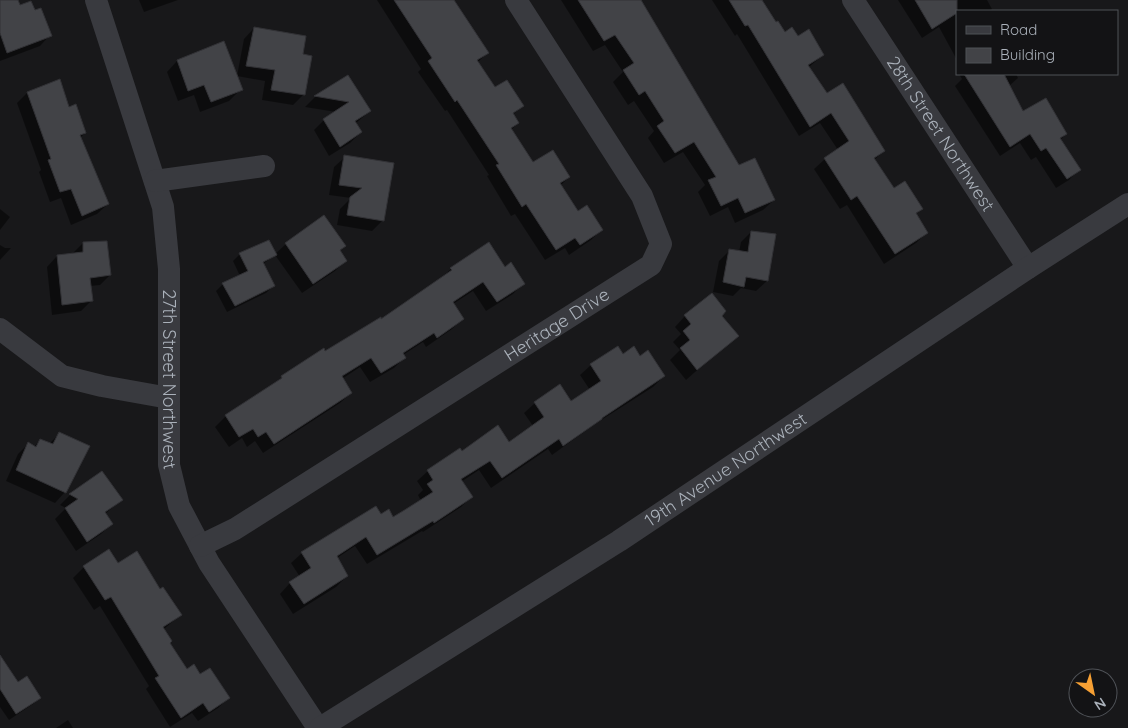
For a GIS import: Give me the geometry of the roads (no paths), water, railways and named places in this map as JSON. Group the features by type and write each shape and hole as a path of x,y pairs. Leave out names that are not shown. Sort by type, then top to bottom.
{"street":[{"name":"27th Street Northwest","path":"96,0 163,207 169,268 169,465 179,506 220,579 319,728"},
{"name":"Heritage Drive","path":"200,546 235,529 651,265 661,244 642,196 516,0"},
{"name":"28th Street Northwest","path":"853,0 1028,268"},
{"path":"155,181 264,166"},
{"name":"19th Avenue Northwest","path":"319,728 619,541 1028,268 1128,204"},
{"path":"0,329 62,376 102,386 169,398"}]}
